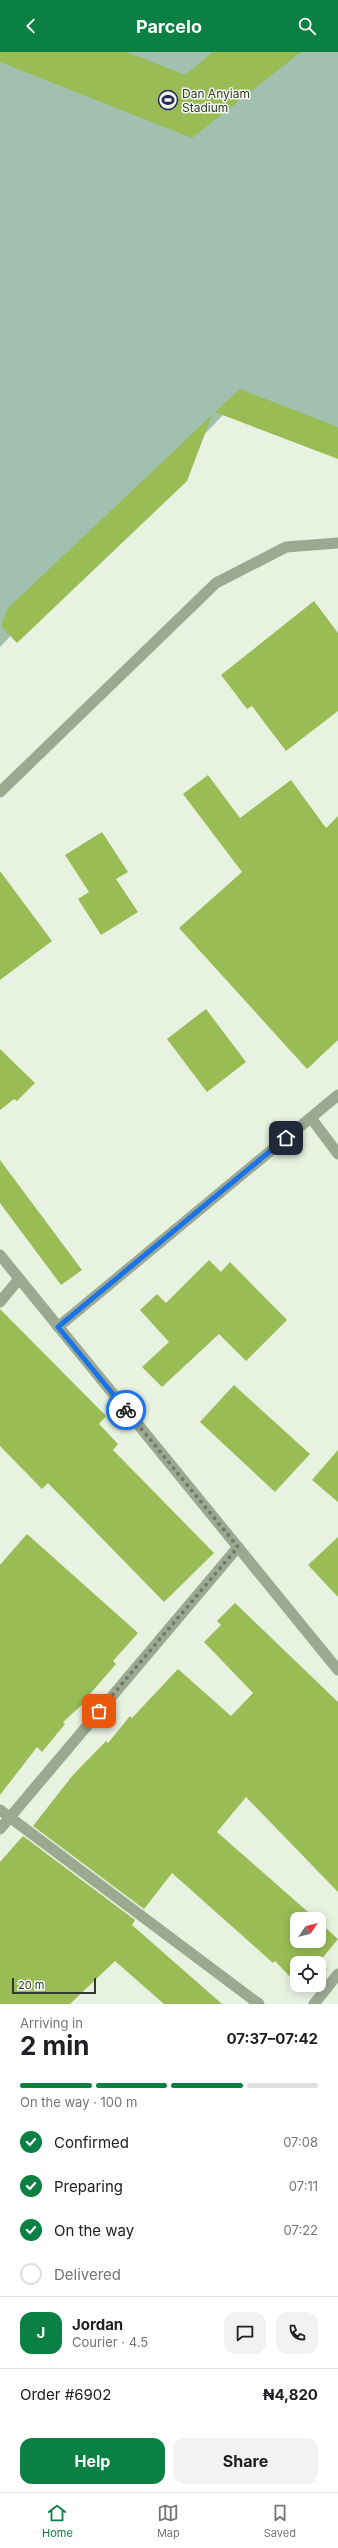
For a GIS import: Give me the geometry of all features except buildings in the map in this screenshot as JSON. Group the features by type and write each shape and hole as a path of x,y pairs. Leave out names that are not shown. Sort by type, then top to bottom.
{"street":[{"path":"0,792 216,583 286,547 338,543"},
{"path":"58,1327 338,1095"},
{"path":"311,1118 338,1154"},
{"path":"0,1256 338,1670"},
{"path":"0,1302 19,1279"},
{"path":"0,1829 238,1547"},
{"path":"0,1810 259,2004"},
{"path":"314,2004 338,1974"}],"green space":[{"path":"0,52 338,52 338,457 223,415 0,647"}],"way so far":[{"path":"99,1711 238,1547 126,1410"}],"place":[{"name":"Dan Anyiam Stadium","path":"168,100"}],"route":[{"path":"126,1410 58,1327 286,1138"}]}
